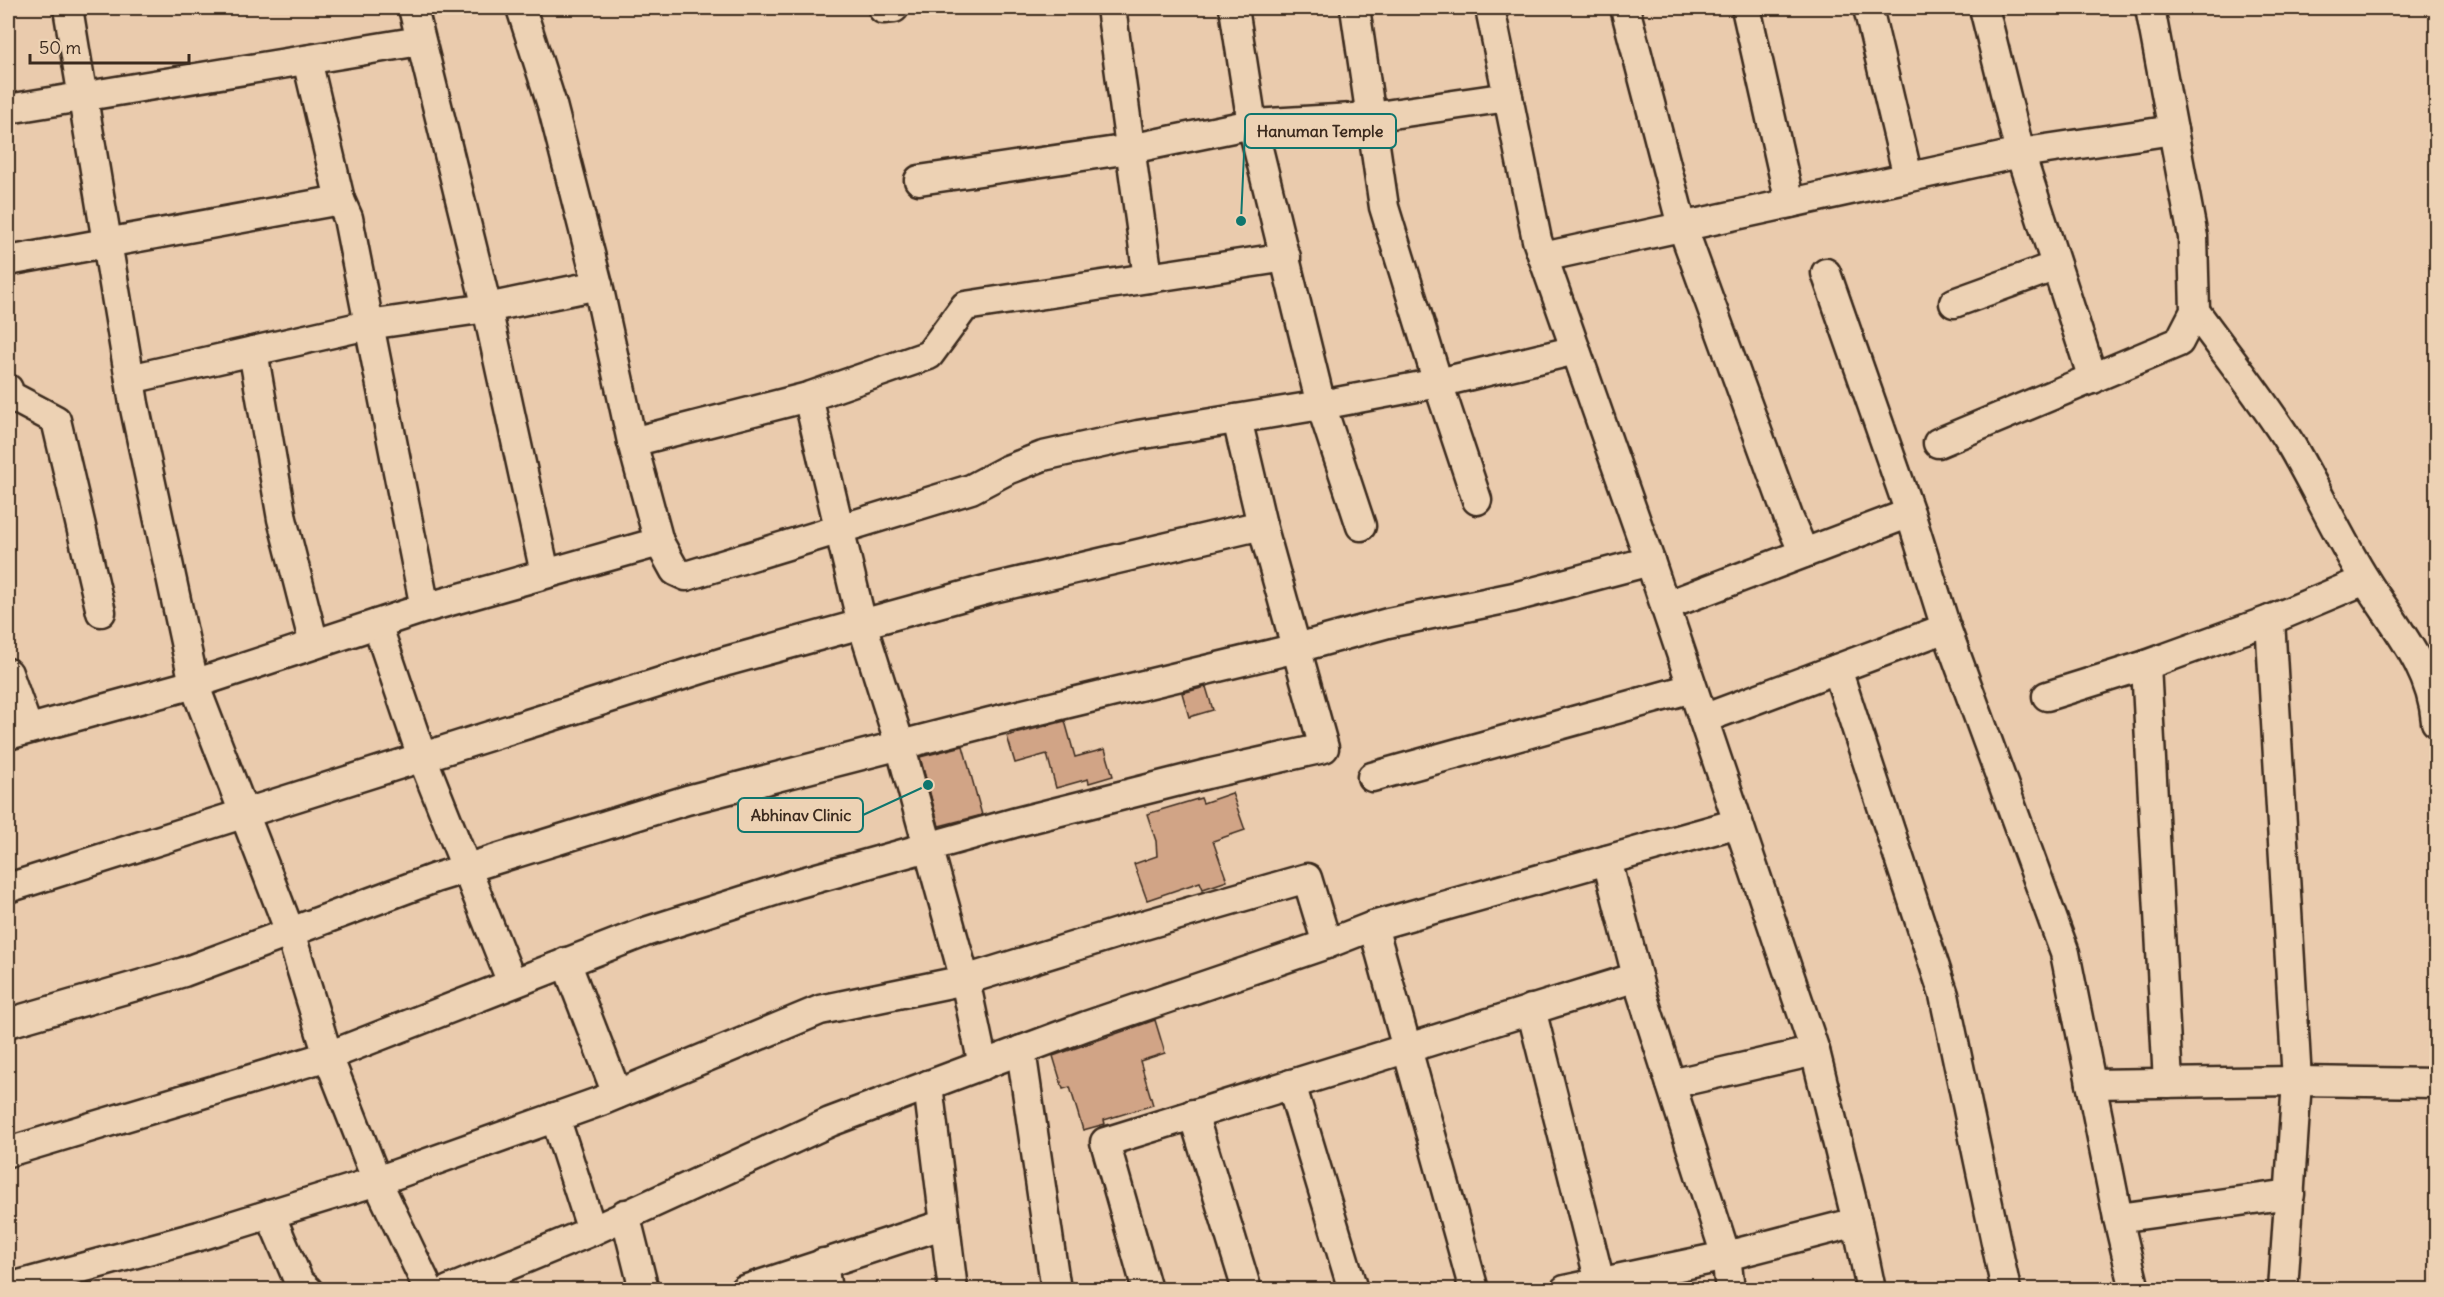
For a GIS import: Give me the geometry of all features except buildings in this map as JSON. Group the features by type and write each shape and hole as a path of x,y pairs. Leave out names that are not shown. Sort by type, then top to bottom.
{"street":[{"path":"68,8 130,379 194,684 290,932 328,1056 377,1181 429,1290"},
{"path":"413,8 486,308 545,573"},
{"path":"521,8 552,105 598,285 632,442 659,542 675,571 686,576 970,489 1007,470 1043,456 1138,435 1438,383 1576,350"},
{"path":"1111,8 1148,278"},
{"path":"1234,8 1252,124 1321,405 1361,526"},
{"path":"1355,8 1384,207 1477,500"},
{"path":"1490,8 1537,240 1650,561 1815,1051 1857,1222 1870,1290"},
{"path":"1625,8 1682,226 1789,519 1804,553"},
{"path":"1746,8 1790,203"},
{"path":"1868,8 1908,177"},
{"path":"1984,8 2020,153 2093,379"},
{"path":"1938,443 2179,342 2195,311 2193,237 2150,8"},
{"path":"8,109 420,41"},
{"path":"307,60 340,200 348,218 425,608"},
{"path":"919,180 1130,149 1252,124 1371,117 1508,97"},
{"path":"1543,257 2020,153 2173,130"},
{"path":"8,261 340,200"},
{"path":"632,442 808,398 929,355 965,306 1286,257"},
{"path":"1954,303 2056,266"},
{"path":"1826,273 1910,513 1946,628 2065,953 2118,1218 2135,1290"},
{"path":"130,379 368,325 486,308 598,285"},
{"path":"2195,311 2290,443 2365,580 2407,641 2425,675 2435,709 2436,722"},
{"path":"253,351 282,519 314,644"},
{"path":"8,389 9,395 56,420 101,612"},
{"path":"808,398 862,624 900,745 965,980 983,1065"},
{"path":"8,1152 328,1056 645,932 800,883 1062,811 1324,748 1262,525 1237,419"},
{"path":"1665,606 1910,513"},
{"path":"8,888 727,661 989,589 1262,525"},
{"path":"8,673 18,732 194,684 425,608 659,542"},
{"path":"8,1023 184,972 465,868 687,800 900,745 1297,648 1388,623 1514,597 1650,561"},
{"path":"2047,696 2146,665 2270,620 2365,580"},
{"path":"2270,620 2297,1081 2283,1290"},
{"path":"377,624 422,757 512,983"},
{"path":"1703,719 1946,628"},
{"path":"2146,665 2168,1083"},
{"path":"1837,669 1944,995 2006,1290"},
{"path":"1372,777 1692,688"},
{"path":"448,1290 592,1231 830,1122 1086,1026 1327,944 1372,926 1738,823"},
{"path":"1607,860 1637,977 1726,1256 1730,1290"},
{"path":"8,1288 199,1236 377,1181 617,1094 820,1011 965,980 1307,878 1327,944"},
{"path":"1372,926 1474,1290"},
{"path":"566,962 617,1094"},
{"path":"1147,1290 1105,1142 1637,977"},
{"path":"1531,1009 1601,1286"},
{"path":"1021,1050 1056,1290"},
{"path":"1671,1084 1815,1051"},
{"path":"2091,1084 2297,1081 2436,1083"},
{"path":"1291,1084 1353,1290"},
{"path":"928,1085 953,1290"},
{"path":"1193,1114 1247,1290"},
{"path":"555,1117 592,1231"},
{"path":"2118,1218 2290,1194"},
{"path":"270,1214 299,1282 308,1290"},
{"path":"626,1214 644,1290"},
{"path":"1565,1290 1601,1286 1857,1222"},
{"path":"744,1290 825,1276 945,1224"}],"place":[{"name":"Hanuman Temple","path":"1241,221"},
{"name":"Abhinav Clinic","path":"928,785"}]}
